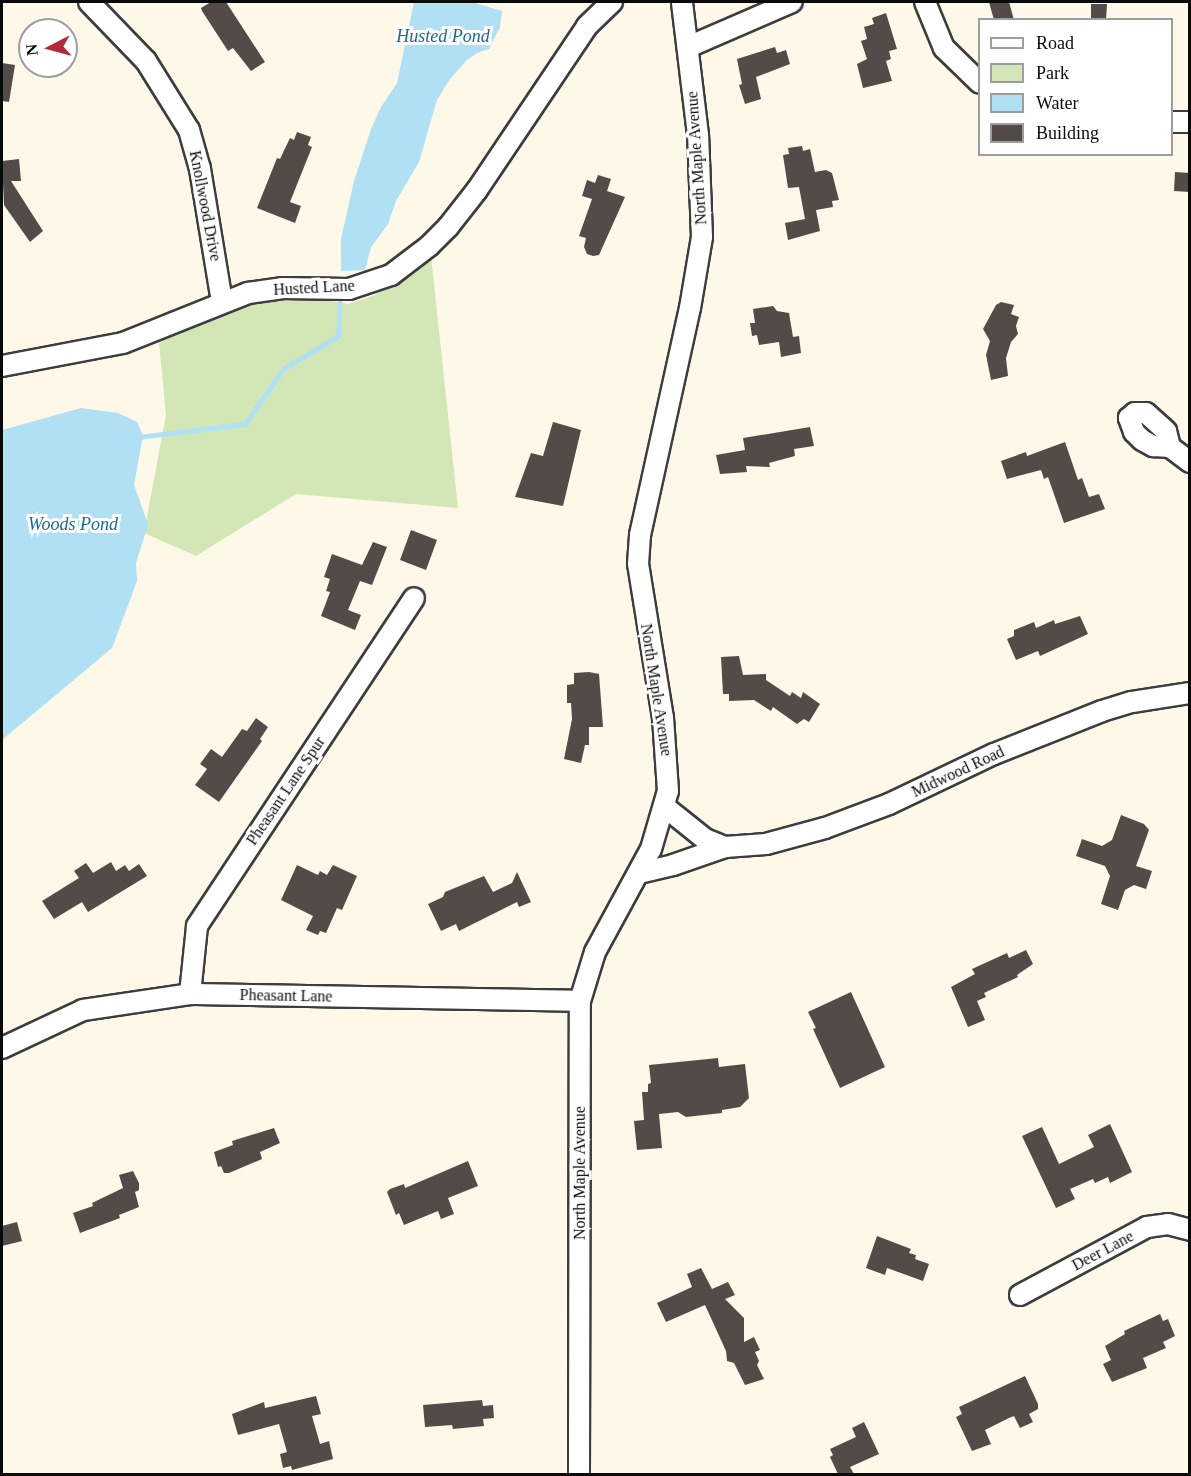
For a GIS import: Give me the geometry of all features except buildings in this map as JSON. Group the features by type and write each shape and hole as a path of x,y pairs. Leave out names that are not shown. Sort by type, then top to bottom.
{"street":[{"name":"Knollwood Drive","path":"89,2 146,61 189,130 200,169 222,302"},
{"name":"Husted Lane","path":"2,366 123,343 222,302 248,294 282,288 349,289 368,285 391,275 429,246 477,190 588,26 612,2"},
{"name":"North Maple Avenue","path":"579,1474 580,1001 595,952 651,849 668,791 663,718 638,564 640,535 690,308 702,237 699,144 682,2"},
{"path":"688,47 792,2"},
{"path":"925,2 944,48 978,81"},
{"path":"1173,122 1190,122"},
{"path":"1170,447 1190,462"},
{"name":"Pheasant Lane Spur","path":"190,994 196,926 414,598"},
{"name":"Midwood Road","path":"639,873 673,865 725,847 766,844 825,828 889,804 994,754 1102,711 1132,702 1190,693"},
{"path":"665,807 705,839 725,847"},
{"name":"Pheasant Lane","path":"2,1048 84,1010 190,994 580,1001"},
{"name":"Deer Lane","path":"1020,1295 1148,1227 1168,1224 1190,1230"}],"green space":[{"path":"431,256 458,508 296,494 196,556 144,533 166,415 159,343 227,309 278,296 296,295 348,304 373,296"}],"water":[{"name":"Husted Pond","path":"414,2 471,2 502,11 500,27 489,49 477,53 466,61 450,79 437,100 419,162 396,201 388,224 371,247 365,270 341,271 341,239 354,181 371,129 381,107 397,83"},
{"name":"Woods Pond","path":"81,408 118,413 137,422 143,435 134,485 148,524 136,563 137,581 112,648 2,740 2,430"}],"waterway":[{"path":"138,437 245,424 283,369 338,336 340,302"}]}
